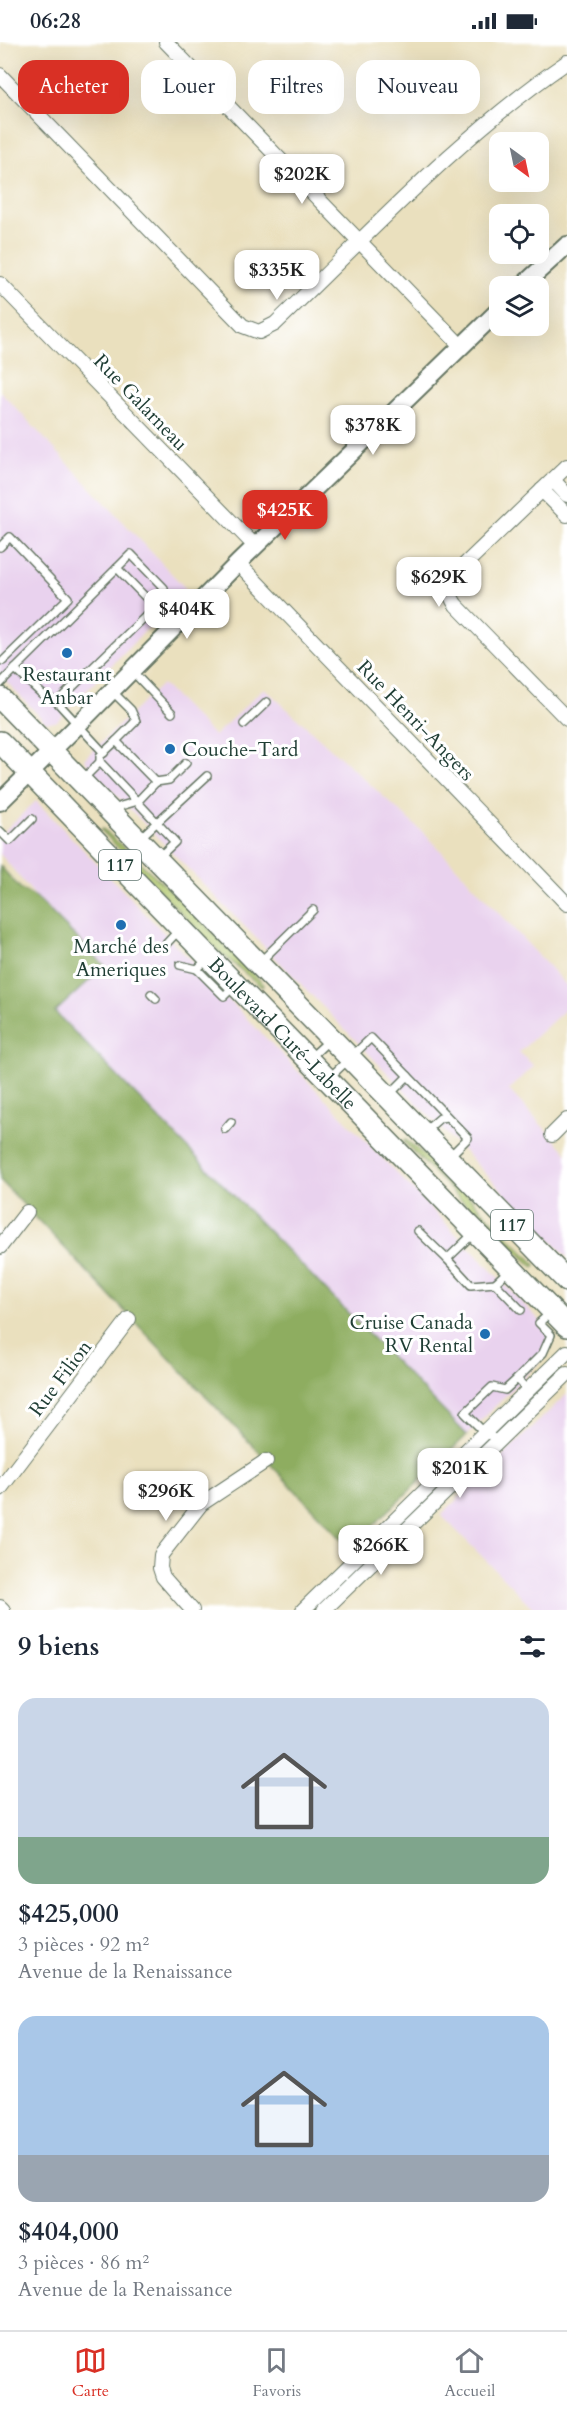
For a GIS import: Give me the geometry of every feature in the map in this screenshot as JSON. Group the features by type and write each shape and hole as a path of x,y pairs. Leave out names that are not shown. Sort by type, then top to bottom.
{"main road":[{"name":"Boulevard Curé-Labelle","path":"0,698 567,1281"},
{"name":"Boulevard Curé-Labelle","path":"0,742 181,928 203,963 236,984 567,1326"}],"street":[{"path":"166,42 460,346"},
{"path":"0,75 239,322 251,331 263,332 272,327 451,154 491,119 567,62"},
{"path":"533,276 567,245"},
{"name":"Rue Galarneau","path":"0,284 255,546"},
{"path":"2,796 52,751 255,546 489,319"},
{"path":"567,466 456,573 450,585 450,594 456,605 567,719"},
{"path":"553,480 567,495"},
{"path":"542,490 567,515"},
{"name":"Rue Henri-Angers","path":"238,563 567,904"},
{"path":"552,1135 567,1120"},
{"path":"0,1246 27,1212"},
{"name":"Rue Filion","path":"0,1489 129,1319"},
{"path":"303,1610 567,1352"},
{"path":"324,1610 567,1374"},
{"path":"192,1610 160,1574 161,1555 201,1504 266,1461"},
{"path":"0,1606 3,1610"}],"lane":[{"path":"0,547 10,537 68,598 1,661"},
{"path":"0,684 131,554 164,588 150,602"},
{"path":"57,702 150,612 150,602 117,568"},
{"path":"150,612 171,632"},
{"path":"15,669 42,694 57,702 104,753"},
{"path":"132,671 172,713"},
{"path":"112,691 131,710 136,721 100,756 100,762 175,842 157,859"},
{"path":"244,724 267,702"},
{"path":"116,741 156,782"},
{"path":"81,781 100,762"},
{"path":"114,814 122,806 138,801 156,782 169,780 186,763"},
{"path":"138,840 207,776"},
{"path":"0,831 10,841 32,819"},
{"path":"258,964 313,910"},
{"path":"166,944 181,928"},
{"path":"180,965 203,963"},
{"path":"308,1059 324,1045 328,1035"},
{"path":"328,1079 371,1038 468,1138 447,1158"},
{"path":"387,1096 408,1076"},
{"path":"423,1133 440,1118 447,1117"},
{"path":"225,1129 231,1122"},
{"path":"418,1231 471,1284 495,1283 512,1268"},
{"path":"447,1259 475,1231"},
{"path":"495,1283 521,1310"},
{"path":"498,1441 465,1413 492,1387 505,1390 543,1353 551,1335 539,1323 552,1310"},
{"path":"517,1379 539,1401"}],"shaded area":[{"path":"0,391 186,589 56,722 45,722 0,675"},
{"path":"162,684 214,736 264,688 427,836 567,986 567,1008 519,1052 534,1066 509,1090 567,1153 567,1257 89,767 84,759"},
{"path":"36,801 552,1333 547,1354 467,1435 55,1012 104,966 36,897 0,854 0,835"},
{"path":"567,1394 567,1610 535,1610 441,1515"}],"green space":[{"path":"103,829 183,902 264,985 262,987 217,950 101,830"},
{"path":"0,866 21,889 36,897 105,966 55,1012 467,1435 350,1548 0,1180"},
{"path":"406,1140 449,1176 536,1265 534,1267 459,1198 404,1142"},
{"path":"405,1520 405,1523 316,1610 311,1610"}],"place":[{"name":"Restaurant Anbar","path":"67,653"},
{"name":"Couche-Tard","path":"170,749"},
{"name":"Marché des Ameriques","path":"121,925"},
{"name":"Cruise Canada RV Rental","path":"485,1334"}]}
